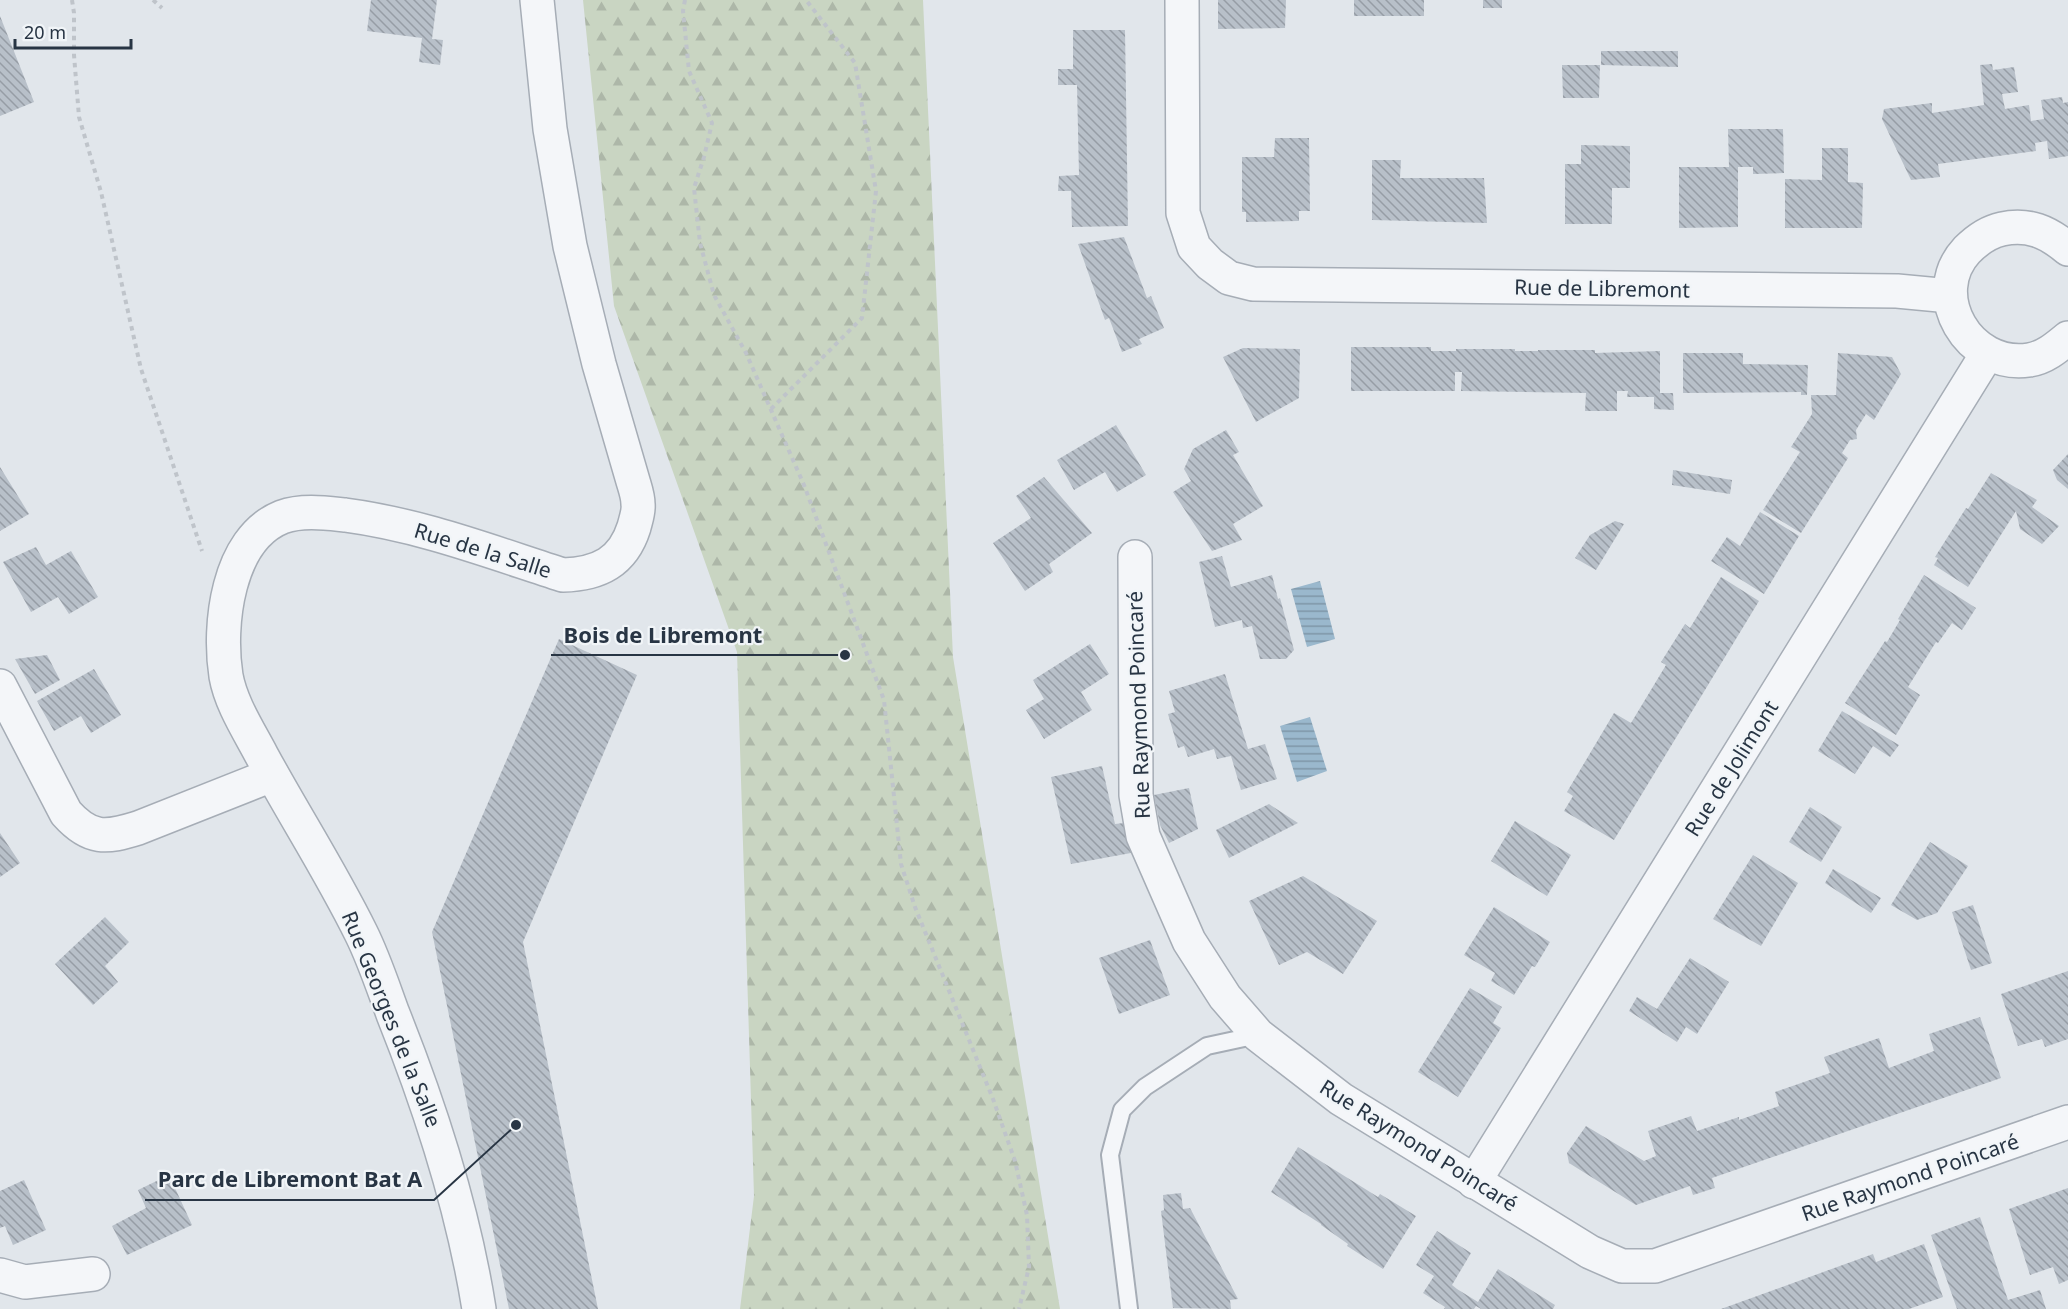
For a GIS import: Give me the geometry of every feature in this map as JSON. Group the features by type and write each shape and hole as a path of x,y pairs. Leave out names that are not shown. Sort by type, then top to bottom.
{"street":[{"name":"Rue de la Salle","path":"241,716 227,679 224,652 225,620 230,587 240,559 250,543 280,518 298,513 326,513 375,519 428,531 563,575 583,574 600,569 612,562 630,538 638,503 584,308 570,246 550,129 537,0"},
{"name":"Rue de Libremont","path":"1182,0 1184,213 1194,247 1210,264 1229,278 1253,284 1896,291 1950,296"},
{"path":"2068,249 2054,237 2035,228 2013,226 1994,231 1976,241 1961,256 1952,276 1950,296 1956,320 1968,339 1987,354 2008,360 2030,360 2050,352 2068,338"},
{"name":"Rue de Jolimont","path":"1474,1182 1987,354"},
{"name":"Rue Raymond Poincaré","path":"1135,557 1136,795 1143,836 1189,941 1226,997 1258,1035 1341,1099 1474,1182 1590,1252 1622,1266 1655,1266 2068,1122"},
{"path":"0,686 66,813 79,827 90,832 103,835 118,834 138,828 272,775"},
{"name":"Rue Georges de la Salle","path":"241,716 362,936 440,1140 471,1259 479,1309"},
{"path":"0,1275 25,1282 93,1274"}],"lane":[{"path":"1129,1309 1110,1155 1122,1110 1144,1087 1207,1046 1258,1035"}],"path":[{"path":"72,0 79,117 101,192 141,369 204,556 230,587"},
{"path":"153,0 162,8"},
{"path":"685,0 683,11 689,70 712,123 694,188 700,243 714,295 746,353 804,485 884,700 901,864 915,907 993,1099 1015,1161 1027,1215 1029,1267 1018,1309"},
{"path":"771,409 862,318 876,191 855,63 806,0"}],"green space":[{"path":"583,0 923,0 953,657 1060,1309 740,1309 754,1196 737,652 614,306"}],"water":[{"path":"1320,581 1335,639 1307,647 1291,589"},
{"path":"1310,717 1327,771 1297,782 1280,726"}],"building":[{"path":"371,0 437,0 432,39 443,40 440,65 419,62 422,38 367,31"},
{"path":"1218,0 1286,0 1285,28 1218,29"},
{"path":"1354,0 1424,0 1424,16 1354,16"},
{"path":"1483,0 1502,0 1502,8 1483,8"},
{"path":"0,16 34,102 0,116"},
{"path":"1073,30 1125,30 1128,226 1072,227 1071,191 1058,191 1059,176 1079,175 1077,85 1058,85 1058,69 1073,69"},
{"path":"1601,51 1678,51 1678,67 1601,65"},
{"path":"1992,64 1993,70 2014,67 2018,92 2002,94 2005,109 2029,105 2031,121 2044,119 2041,100 2062,97 2063,103 2068,102 2068,156 2049,159 2047,141 2035,143 2036,151 1938,164 1940,177 1911,180 1882,119 1884,109 1932,103 1932,113 1984,105 1980,65"},
{"path":"1562,65 1600,65 1599,98 1563,98"},
{"path":"1728,129 1783,129 1784,173 1753,174 1753,167 1738,167 1738,227 1679,228 1679,167 1729,167"},
{"path":"1275,138 1309,138 1310,211 1299,211 1299,221 1246,222 1246,212 1242,212 1242,157 1274,157"},
{"path":"1581,145 1630,146 1630,188 1612,188 1612,224 1565,224 1565,164 1581,164"},
{"path":"1822,148 1848,148 1848,182 1863,183 1862,228 1785,228 1785,179 1822,180"},
{"path":"1372,160 1401,160 1400,178 1484,178 1487,223 1372,220"},
{"path":"1124,237 1147,298 1151,296 1164,328 1139,339 1142,344 1122,352 1109,318 1105,320 1078,244"},
{"path":"1351,347 1431,347 1431,351 1515,349 1515,351 1595,350 1595,353 1660,351 1660,393 1673,393 1674,410 1654,409 1654,397 1627,397 1628,391 1617,391 1617,411 1585,411 1586,393 1461,391 1462,372 1455,372 1455,391 1351,391"},
{"path":"1243,348 1300,349 1299,398 1256,422 1223,357"},
{"path":"1683,353 1743,353 1743,364 1808,365 1807,395 1801,395 1801,392 1683,393"},
{"path":"1838,353 1892,357 1901,374 1874,420 1866,414 1856,430 1857,439 1850,440 1842,453 1848,458 1801,533 1763,510 1800,452 1791,447 1812,414 1811,395 1836,395"},
{"path":"1116,425 1146,475 1117,492 1105,472 1074,490 1057,460"},
{"path":"1226,430 1239,452 1233,455 1263,506 1233,524 1242,540 1212,551 1173,492 1191,481 1184,469 1193,449"},
{"path":"2068,454 2068,489 2057,480 2053,470"},
{"path":"0,467 29,514 0,531"},
{"path":"1673,470 1732,480 1730,494 1672,485"},
{"path":"1991,473 2037,500 2032,507 2059,526 2042,544 2020,529 2016,511 1968,587 1934,565 1938,558 1935,557"},
{"path":"1044,477 1092,533 1049,564 1053,572 1025,591 993,543 1031,518 1016,496"},
{"path":"1760,512 1799,536 1764,594 1711,561 1727,537 1740,546"},
{"path":"1615,521 1624,524 1596,570 1575,558 1590,535"},
{"path":"36,547 46,565 71,551 98,597 69,614 58,597 31,612 3,562"},
{"path":"1222,556 1231,587 1272,575 1294,650 1286,659 1260,659 1252,626 1243,628 1242,620 1215,627 1199,562"},
{"path":"1924,575 1976,608 1962,630 1952,623 1938,643 1936,642 1908,687 1920,695 1896,735 1845,703 1885,641 1887,642"},
{"path":"1721,577 1759,601 1614,840 1564,811 1573,796 1567,792 1614,713 1631,723 1666,665 1661,662 1685,624 1690,628"},
{"path":"559,639 637,675 523,942 598,1309 509,1309 432,932"},
{"path":"1090,644 1109,674 1081,692 1092,710 1044,739 1026,710 1044,699 1033,680"},
{"path":"47,655 60,680 35,694 15,659"},
{"path":"94,669 121,715 91,733 81,716 54,731 37,701"},
{"path":"1225,674 1248,749 1265,744 1277,779 1241,790 1231,756 1217,759 1214,749 1188,757 1184,746 1178,748 1168,714 1175,712 1169,691"},
{"path":"1842,711 1899,745 1890,757 1873,746 1855,774 1818,751"},
{"path":"1102,766 1115,824 1124,823 1131,853 1071,864 1051,777"},
{"path":"1189,788 1198,829 1169,843 1160,825 1154,795"},
{"path":"1269,804 1298,823 1229,858 1216,830"},
{"path":"1810,807 1842,827 1821,862 1789,842"},
{"path":"1515,821 1571,855 1547,896 1491,861"},
{"path":"0,833 20,863 0,877"},
{"path":"1930,842 1968,866 1937,913 1917,920 1891,905"},
{"path":"1753,855 1798,883 1761,946 1713,919"},
{"path":"1833,869 1881,898 1871,913 1825,883"},
{"path":"1303,876 1377,921 1343,974 1307,952 1279,965 1249,901"},
{"path":"1973,905 1992,963 1971,970 1952,912"},
{"path":"1494,907 1550,942 1514,995 1491,981 1495,973 1464,955"},
{"path":"105,917 129,942 105,966 118,982 93,1005 55,964"},
{"path":"1150,940 1170,995 1119,1014 1099,958"},
{"path":"1690,958 1729,982 1697,1034 1686,1027 1677,1042 1629,1011 1637,997 1657,1009"},
{"path":"2068,971 2068,1039 2045,1047 2042,1039 2018,1046 2001,994"},
{"path":"1470,988 1502,1007 1493,1023 1501,1028 1458,1097 1418,1072"},
{"path":"1980,1017 2001,1078 1712,1178 1715,1188 1693,1195 1690,1186 1636,1205 1569,1163 1567,1153 1586,1126 1644,1161 1656,1156 1648,1131 1691,1116 1697,1131 1739,1117 1739,1120 1779,1106 1775,1092 1830,1073 1824,1057 1879,1038 1889,1068 1934,1051 1929,1034"},
{"path":"1298,1147 1378,1197 1380,1194 1416,1216 1383,1269 1347,1246 1348,1244 1321,1224 1271,1192"},
{"path":"169,1175 192,1225 127,1255 112,1226 146,1208 138,1190"},
{"path":"24,1180 46,1230 13,1245 5,1226 0,1228 0,1191"},
{"path":"2068,1188 2068,1280 2059,1284 2053,1267 2030,1275 2009,1209"},
{"path":"1181,1193 1183,1209 1190,1208 1238,1299 1230,1300 1231,1309 1173,1308 1161,1211 1164,1210 1163,1195"},
{"path":"1980,1217 2008,1300 2040,1290 2046,1309 1957,1309 1931,1235"},
{"path":"1437,1231 1471,1253 1452,1285 1457,1289 1478,1302 1498,1269 1555,1305 1553,1309 1481,1309 1476,1306 1474,1309 1444,1309 1445,1307 1423,1293 1434,1276 1416,1265"},
{"path":"1924,1244 1943,1297 1909,1309 1721,1309 1873,1254 1876,1262"}],"place":[{"name":"Bois de Libremont","path":"845,655"},
{"name":"Parc de Libremont Bat A","path":"516,1125"}]}
